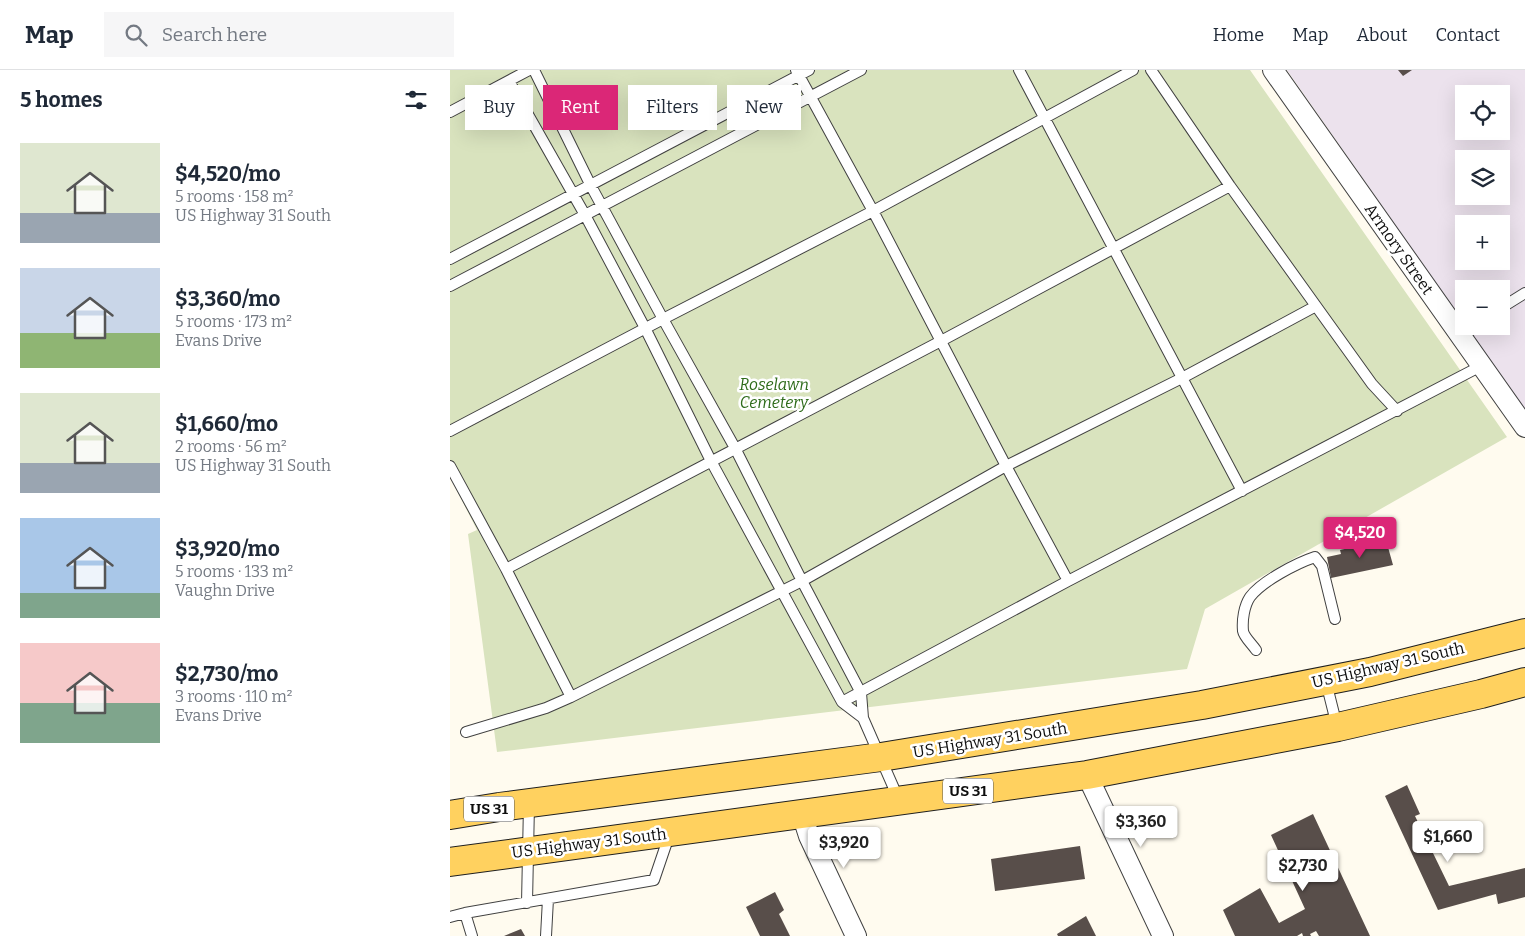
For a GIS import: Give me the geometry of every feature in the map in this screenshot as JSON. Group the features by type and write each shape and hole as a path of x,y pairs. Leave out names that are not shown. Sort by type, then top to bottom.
{"main road":[{"name":"US Highway 31 South","path":"450,815 529,803 881,758 1202,705 1370,672 1525,633"},
{"name":"US Highway 31 South","path":"450,862 1087,775 1338,727 1525,682"}],"street":[{"name":"Armory Street","path":"1274,70 1455,313"},
{"name":"Armory Street","path":"1470,335 1482,366 1525,427"},
{"path":"1087,775 1163,936"},
{"path":"802,814 809,836 856,936"}],"lane":[{"path":"450,112 529,70"},
{"path":"534,70 591,186 735,448 802,582 861,693 863,718 899,800"},
{"path":"450,260 591,186 797,73 809,70"},
{"path":"450,286 861,70"},
{"path":"1019,70 1242,491"},
{"path":"450,431 644,328 873,211 1133,70"},
{"path":"1150,70 1230,186 1372,384 1397,411"},
{"path":"797,73 942,340 1006,466 1068,581"},
{"path":"509,80 574,195 711,461 842,702 863,718"},
{"path":"506,569 1230,186"},
{"path":"1510,302 1525,293"},
{"path":"466,732 546,708 571,698 802,582 1006,466 1182,378 1316,306"},
{"path":"842,702 1068,581 1482,366"},
{"path":"450,466 506,569 571,698"},
{"path":"1256,650 1243,632 1244,609 1251,596 1269,581 1300,562 1315,557 1322,566 1335,619"},
{"path":"1326,681 1338,727"},
{"path":"527,903 529,803"},
{"path":"450,918 654,880 670,833"},
{"path":"546,936 548,899"},
{"path":"465,914 472,936"}],"shaded area":[{"path":"1287,70 1525,70 1525,411 1472,335 1510,335 1510,280 1455,280 1455,310"}],"green space":[{"name":"Roselawn Cemetery","path":"450,70 1250,70 1507,437 1205,609 1187,669 497,752 468,534 477,530 450,477"}],"building":[{"path":"1398,70 1412,70 1403,76"},
{"path":"1386,540 1393,565 1331,578 1327,557 1341,554 1340,550"},
{"path":"1407,785 1420,814 1415,816 1449,886 1525,868 1525,897 1498,904 1496,894 1438,910 1385,796"},
{"path":"1313,814 1370,936 1319,936 1316,931 1310,934 1311,936 1303,936 1302,933 1297,936 1235,936 1223,910 1260,888 1279,923 1305,909 1271,835"},
{"path":"1080,846 1085,879 995,891 991,859"},
{"path":"775,892 784,910 779,914 790,936 760,936 746,907"},
{"path":"1086,916 1096,936 1058,936 1057,934"},
{"path":"521,929 525,936 504,936"}]}
